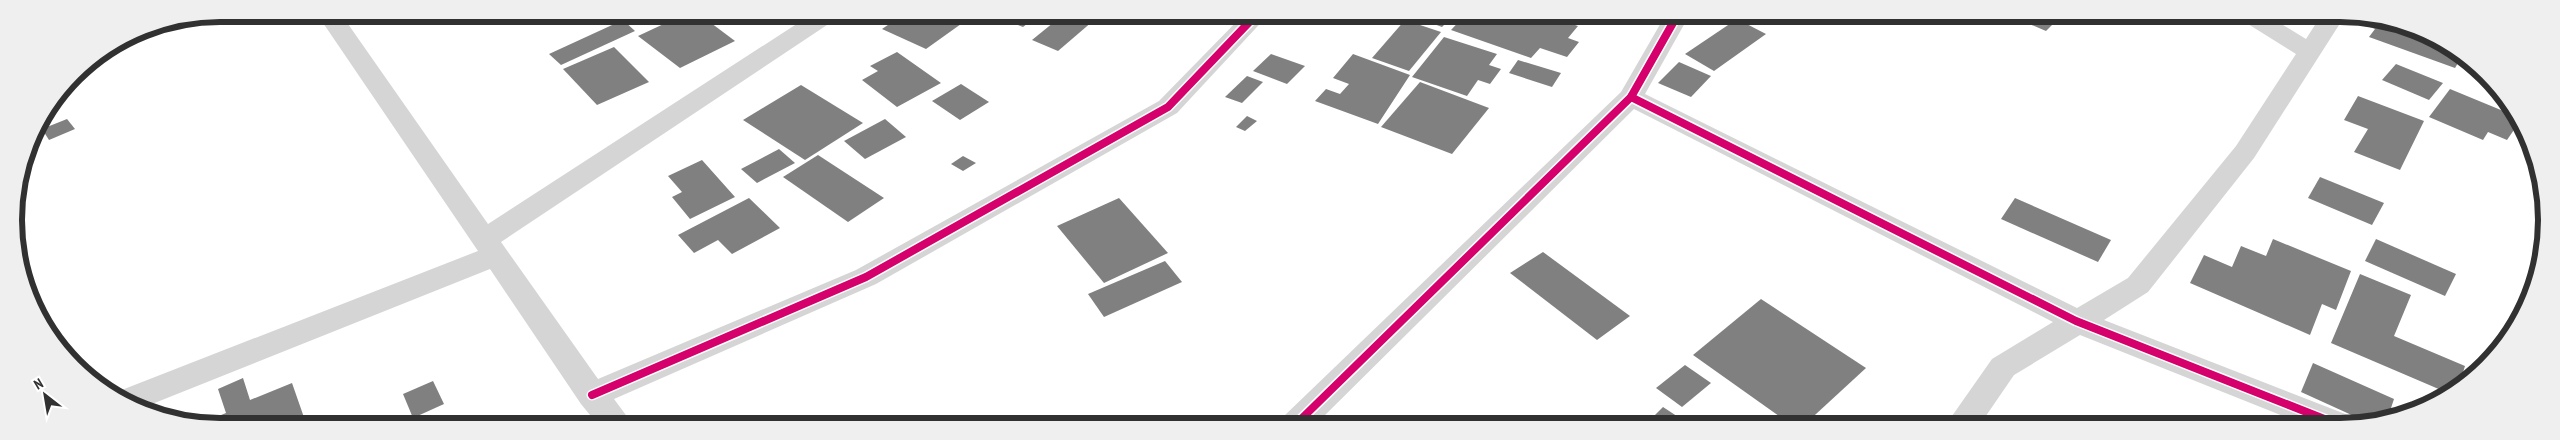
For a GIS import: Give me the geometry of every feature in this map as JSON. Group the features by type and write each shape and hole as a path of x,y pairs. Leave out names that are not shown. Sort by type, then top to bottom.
{"street":[{"path":"335,22 592,395 611,418"},
{"path":"135,398 490,247 816,22"},
{"path":"592,395 866,277 1168,107 1249,22"},
{"path":"1302,418 1631,97 1673,22"},
{"path":"2261,22 2310,52"},
{"path":"1968,418 2003,367 2138,285 2245,152 2329,22"},
{"path":"1631,97 2076,321 2322,418"}],"building":[{"path":"619,22 625,22 635,31 561,65 549,54"},
{"path":"668,22 710,22 735,41 680,68 638,36"},
{"path":"892,22 964,22 926,49 882,29"},
{"path":"1011,22 1030,22 1023,27"},
{"path":"1054,22 1092,22 1058,51 1032,40"},
{"path":"1403,22 1411,22 1441,32 1409,71 1372,58"},
{"path":"1429,22 1447,22 1442,27"},
{"path":"1458,22 1566,22 1578,26 1568,38 1579,42 1567,57 1540,48 1531,58 1451,30"},
{"path":"1733,22 1743,22 1766,34 1714,71 1685,54"},
{"path":"2025,22 2055,22 2046,31"},
{"path":"2361,24 2391,29 2416,38 2439,49 2459,62 2455,68 2369,37 2375,29"},
{"path":"1444,37 1497,54 1489,65 1501,69 1490,84 1478,80 1467,96 1412,77"},
{"path":"614,47 649,82 597,105 563,69"},
{"path":"897,52 941,83 897,107 862,80 878,71 870,66"},
{"path":"1271,54 1305,66 1287,84 1253,71"},
{"path":"1353,54 1410,75 1378,124 1315,101 1326,89 1340,94 1349,84 1333,78"},
{"path":"1518,60 1561,73 1552,87 1509,73"},
{"path":"1679,62 1711,76 1691,97 1658,83"},
{"path":"2396,64 2443,83 2429,100 2382,80"},
{"path":"1247,76 1263,82 1242,103 1225,97"},
{"path":"1420,82 1489,108 1452,154 1381,127"},
{"path":"961,84 989,102 960,120 932,101"},
{"path":"801,85 863,123 805,160 743,120"},
{"path":"2450,89 2505,112 2515,129 2507,140 2488,132 2483,140 2429,117"},
{"path":"2358,96 2424,121 2400,170 2354,152 2368,129 2344,120"},
{"path":"1247,116 1257,121 1245,131 1236,127"},
{"path":"67,119 75,129 49,140 44,132 46,128"},
{"path":"885,119 906,137 865,159 844,141"},
{"path":"779,149 795,163 757,183 741,169"},
{"path":"818,155 884,198 848,222 783,177"},
{"path":"963,156 976,163 963,171 951,164"},
{"path":"702,160 735,197 690,219 672,197 682,192 668,176"},
{"path":"2320,177 2384,203 2372,225 2308,198"},
{"path":"749,198 780,228 732,254 718,240 694,253 678,235"},
{"path":"1119,198 1168,253 1104,283 1057,226"},
{"path":"2015,198 2111,240 2098,262 2001,219"},
{"path":"2273,239 2351,271 2336,310 2322,304 2310,335 2190,283 2204,255 2232,267 2241,246 2266,256"},
{"path":"2376,239 2456,274 2445,296 2365,261"},
{"path":"1543,252 1630,316 1597,340 1510,273"},
{"path":"1165,261 1182,282 1104,317 1088,294"},
{"path":"2360,274 2411,295 2394,336 2465,366 2462,375 2441,390 2331,343"},
{"path":"1761,299 1866,368 1812,418 1782,418 1693,355"},
{"path":"2313,363 2394,399 2390,411 2356,417 2301,392"},
{"path":"1685,365 1711,383 1682,407 1656,388"},
{"path":"243,378 250,400 292,383 304,418 215,418 226,413 218,389"},
{"path":"433,381 444,404 413,418 403,394"},
{"path":"1663,407 1680,418 1652,418"}],"cycle path":[{"path":"592,395 866,277 1168,107 1249,22"},
{"path":"1302,418 1631,97 1673,22"},
{"path":"1631,97 2076,321 2322,418"}]}
